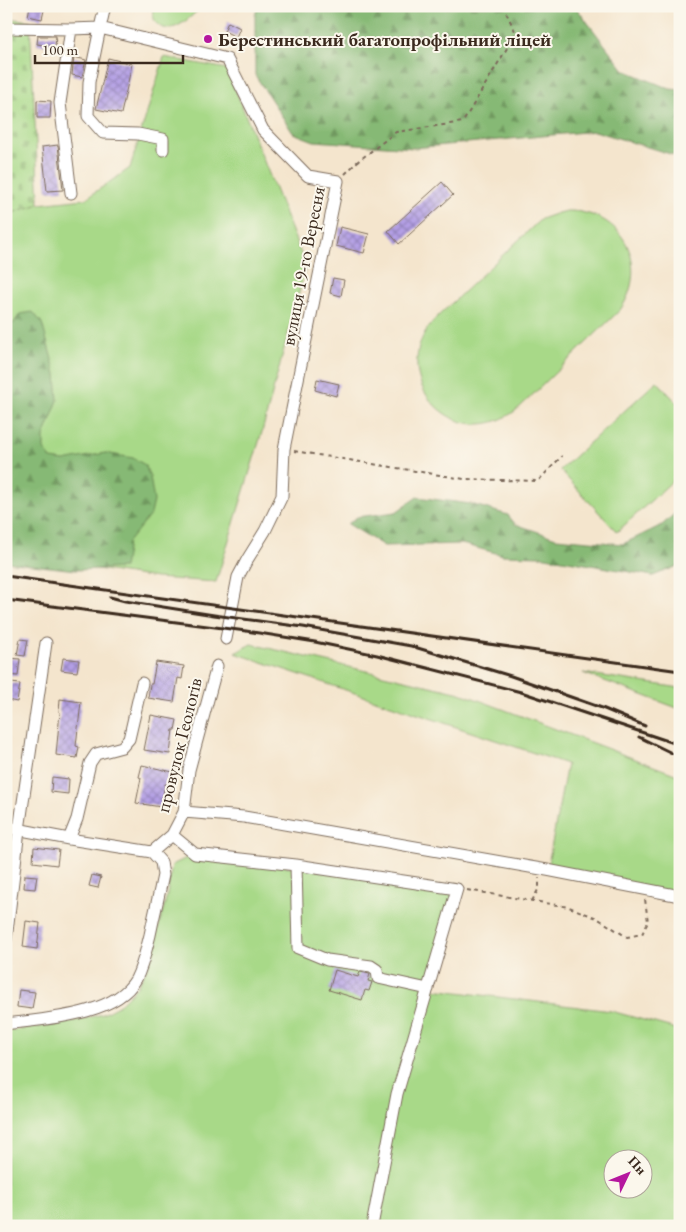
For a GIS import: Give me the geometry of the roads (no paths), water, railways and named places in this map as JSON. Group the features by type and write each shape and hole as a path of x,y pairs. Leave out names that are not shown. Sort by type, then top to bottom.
{"street":[{"path":"105,6 89,82 88,116 103,133 138,134 163,139 163,150"},
{"path":"6,28 100,28"},
{"name":"вулиця 19-го Вересня","path":"100,28 227,59 262,130 308,176 338,181 284,449 282,496 265,531 238,577 226,640"},
{"path":"71,29 60,103 71,193"},
{"path":"6,940 19,830 46,643"},
{"name":"провулок Геологів","path":"152,852 172,835 184,812 189,770 217,666"},
{"path":"69,839 77,819 90,762 96,754 122,747 129,739 142,683"},
{"path":"184,812 244,817 538,868 680,896"},
{"path":"6,827 152,852 161,862 163,875 144,958 136,980 120,997 95,1009 62,1017 6,1024"},
{"path":"172,835 195,854 296,865 457,888 397,1094 372,1226"},
{"path":"296,865 298,948 327,960 371,966 377,970 378,978 428,989"}],"railway":[{"path":"6,576 680,671"},
{"path":"110,597 125,601 303,627 411,646 511,676 602,708 645,726"},
{"path":"6,600 246,631 315,642 377,655 521,692 680,745"},
{"path":"639,737 680,757"}],"place":[{"name":"Берестинський багатопрофільний ліцей","path":"208,39"}]}
